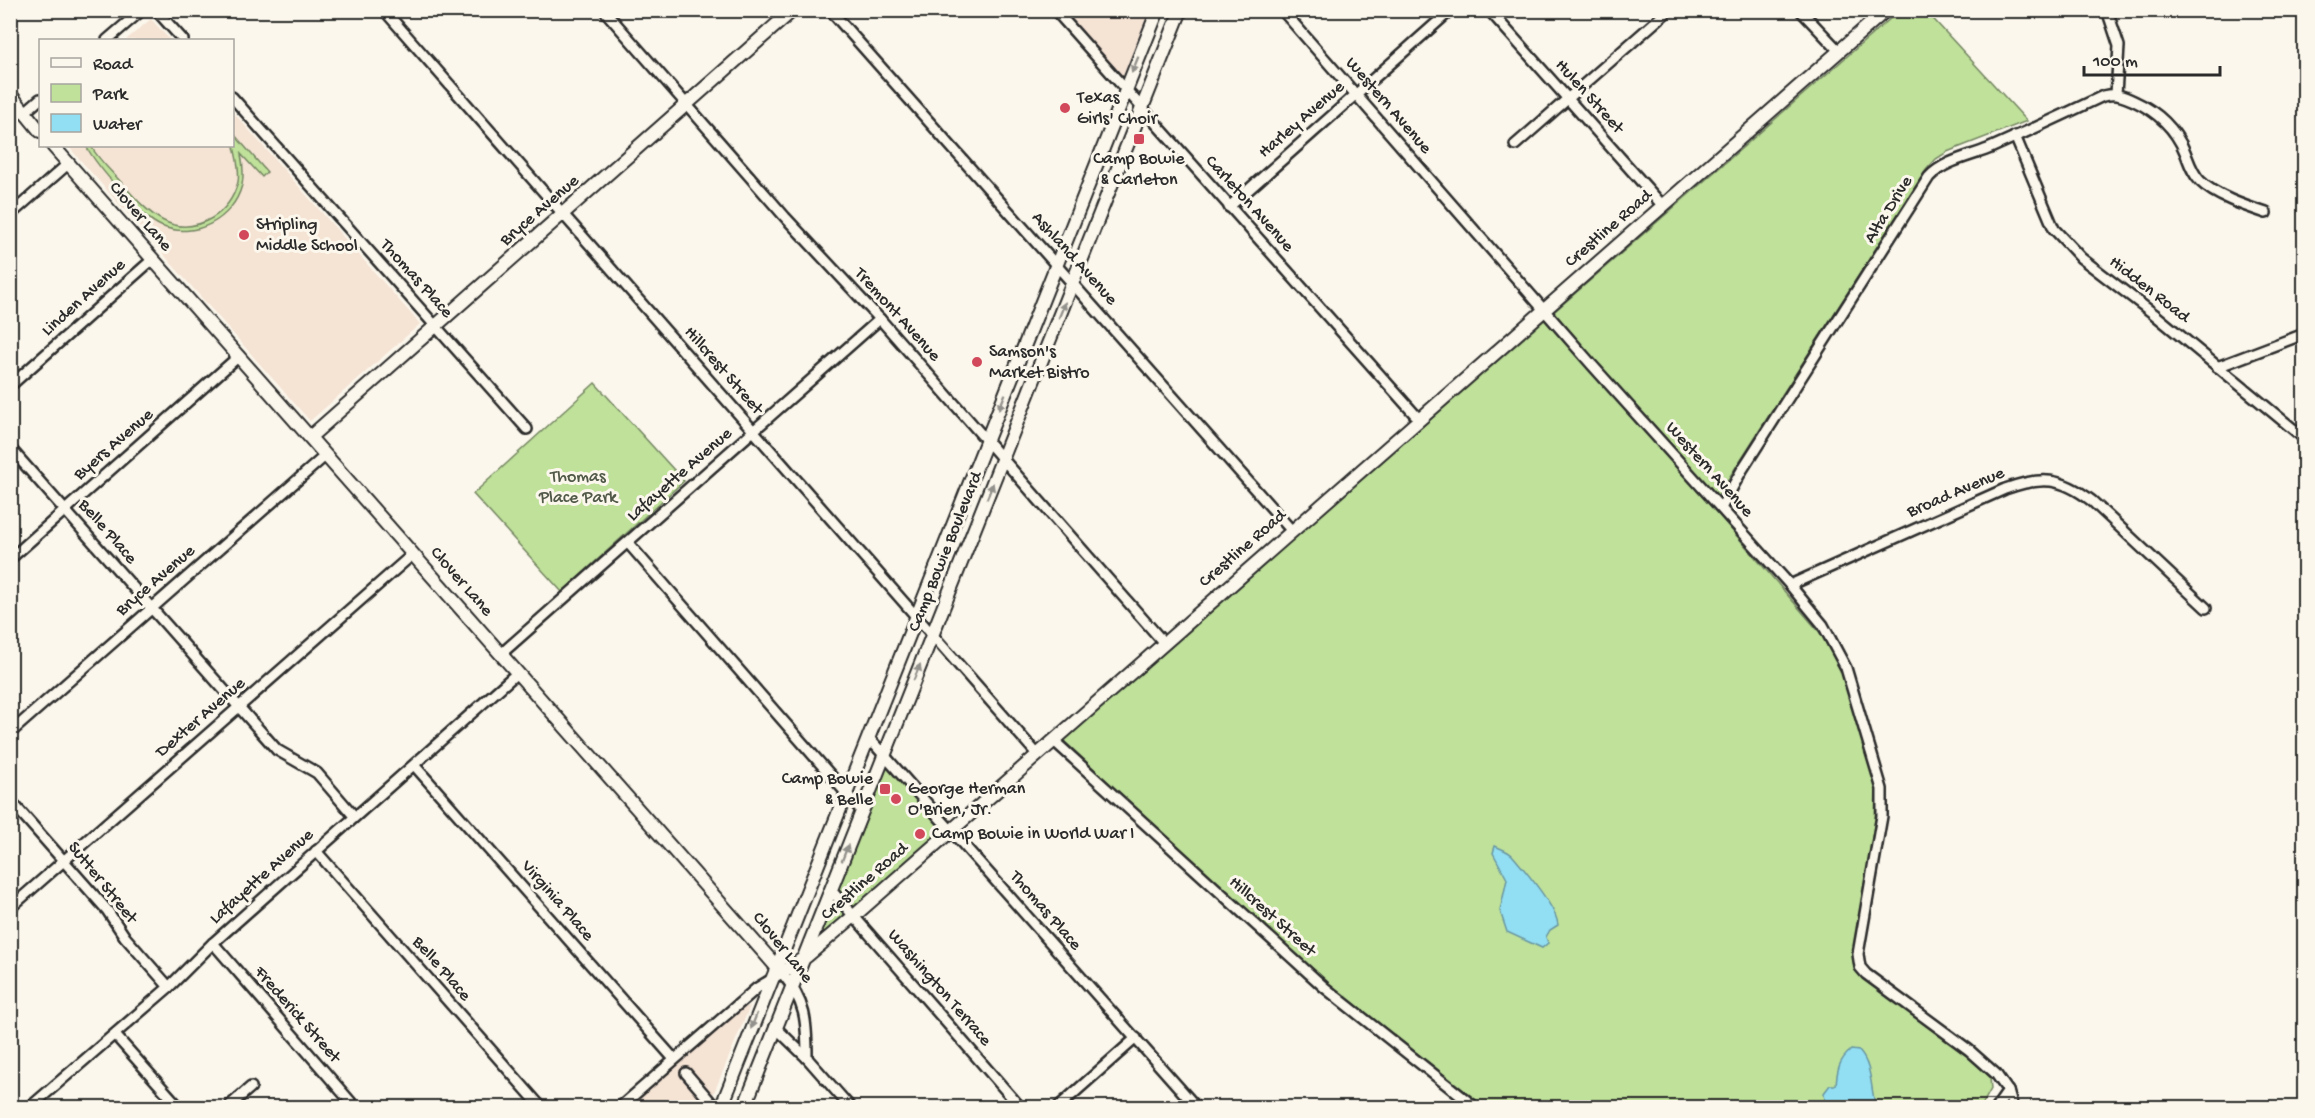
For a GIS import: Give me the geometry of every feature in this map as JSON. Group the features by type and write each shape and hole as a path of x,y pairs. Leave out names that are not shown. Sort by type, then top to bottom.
{"street":[{"path":"108,39 142,10"},
{"path":"156,10 182,39"},
{"name":"Hillcrest Street","path":"384,10 1037,754"},
{"name":"Tremont Avenue","path":"604,10 785,217 880,319 1164,643"},
{"name":"Bryce Avenue","path":"310,437 793,10"},
{"name":"Ashland Avenue","path":"830,10 1292,531"},
{"name":"Carleton Avenue","path":"1055,10 1419,419"},
{"name":"Camp Bowie Boulevard","path":"744,1107 1181,10"},
{"name":"Western Avenue","path":"1282,10 1823,625 1846,668 1882,789 1882,816 1877,836 1859,962 1866,974 1969,1050 1996,1074 2008,1091"},
{"name":"Harley Avenue","path":"1229,207 1451,10"},
{"name":"Hulen Street","path":"1489,10 1663,206"},
{"path":"1515,145 1669,10"},
{"path":"1800,10 1839,51"},
{"name":"Crestline Road","path":"619,1107 757,988 776,973 802,960 854,916 1886,10"},
{"path":"2106,10 2119,46 2116,94 2148,107 2168,123 2184,149 2197,178 2203,184 2234,201 2266,213"},
{"path":"1156,13 1176,23"},
{"name":"Camp Bowie Boulevard","path":"721,1107 1156,13"},
{"path":"10,94 39,130"},
{"name":"Alta Drive","path":"1721,508 1742,470 1929,177 1946,165 2103,96 2116,94"},
{"name":"Thomas Place","path":"234,99 527,429"},
{"path":"24,113 39,100"},
{"name":"Hidden Road","path":"2015,136 2054,229 2081,258 2154,314 2304,438"},
{"name":"Clover Lane","path":"54,147 518,673 776,973 792,985 805,1014 807,1058"},
{"path":"10,215 69,164"},
{"name":"Linden Avenue","path":"10,386 153,259"},
{"name":"Lafayette Avenue","path":"501,654 880,319"},
{"path":"2217,367 2304,334"},
{"name":"Byers Avenue","path":"10,559 239,357"},
{"name":"Belle Place","path":"10,448 277,750 317,773 354,816"},
{"name":"Bryce Avenue","path":"10,733 326,455"},
{"name":"Broad Avenue","path":"1790,585 2005,489 2023,483 2053,480 2074,486 2092,501 2206,608"},
{"path":"628,543 861,810"},
{"name":"Dexter Avenue","path":"10,908 413,555"},
{"name":"Lafayette Avenue","path":"29,1107 115,1035 354,816 518,673"},
{"name":"Thomas Place","path":"868,736 1197,1107"},
{"name":"Hillcrest Street","path":"1053,740 1324,987 1475,1107"},
{"name":"Virginia Place","path":"414,765 674,1059"},
{"name":"Sutter Street","path":"10,800 107,910 125,937 169,987"},
{"name":"Belle Place","path":"316,851 542,1107"},
{"name":"Washington Terrace","path":"831,890 1021,1107"},
{"name":"Frederick Street","path":"213,943 356,1107"},
{"path":"775,1027 807,1058 851,1107"},
{"path":"115,1035 180,1107"},
{"path":"1058,1107 1136,1038"},
{"path":"686,1073 716,1107"},
{"path":"227,1107 251,1087"},
{"path":"1996,1107 2008,1091"},
{"path":"2008,1091 2013,1107"}],"shaded area":[{"path":"1055,11 1149,11 1120,84"},
{"path":"151,19 169,39 127,39"},
{"name":"Stripling Middle School","path":"234,113 420,324 310,421 69,147 234,147"},
{"path":"750,1006 708,1107 627,1108 743,1008"}],"green space":[{"path":"1899,11 1926,11 2027,121 1947,152 1936,159 1926,170 1711,506 1822,635 1841,670 1876,785 1875,819 1854,953 1869,981 1963,1052 1990,1077 1991,1089 1981,1107 1485,1107 1327,982 1063,740"},
{"path":"234,134 267,172 262,177 241,154 242,185 230,208 210,224 199,228 174,230 161,226 142,213 109,178 87,147 92,147 104,164 149,211 171,224 184,226 212,218 225,207 238,182"},
{"name":"Thomas Place Park","path":"595,383 684,481 562,592 473,494"},
{"path":"888,764 944,829 818,938"}],"water":[{"path":"1495,846 1512,855 1552,909 1558,925 1550,930 1546,937 1548,943 1542,948 1507,932 1500,911 1507,879 1493,853"},
{"path":"1851,1050 1859,1051 1864,1057 1876,1107 1826,1107 1824,1093 1830,1085 1836,1085 1839,1066"}],"place":[{"name":"Texas Girls' Choir","path":"1065,108"},
{"name":"Camp Bowie & Carleton","path":"1139,139"},
{"name":"Stripling Middle School","path":"244,235"},
{"name":"Samson's Market Bistro","path":"977,362"},
{"name":"Camp Bowie & Belle","path":"885,789"},
{"name":"George Herman O'Brien, Jr.","path":"896,799"},
{"name":"Camp Bowie in World War I","path":"920,834"}]}
